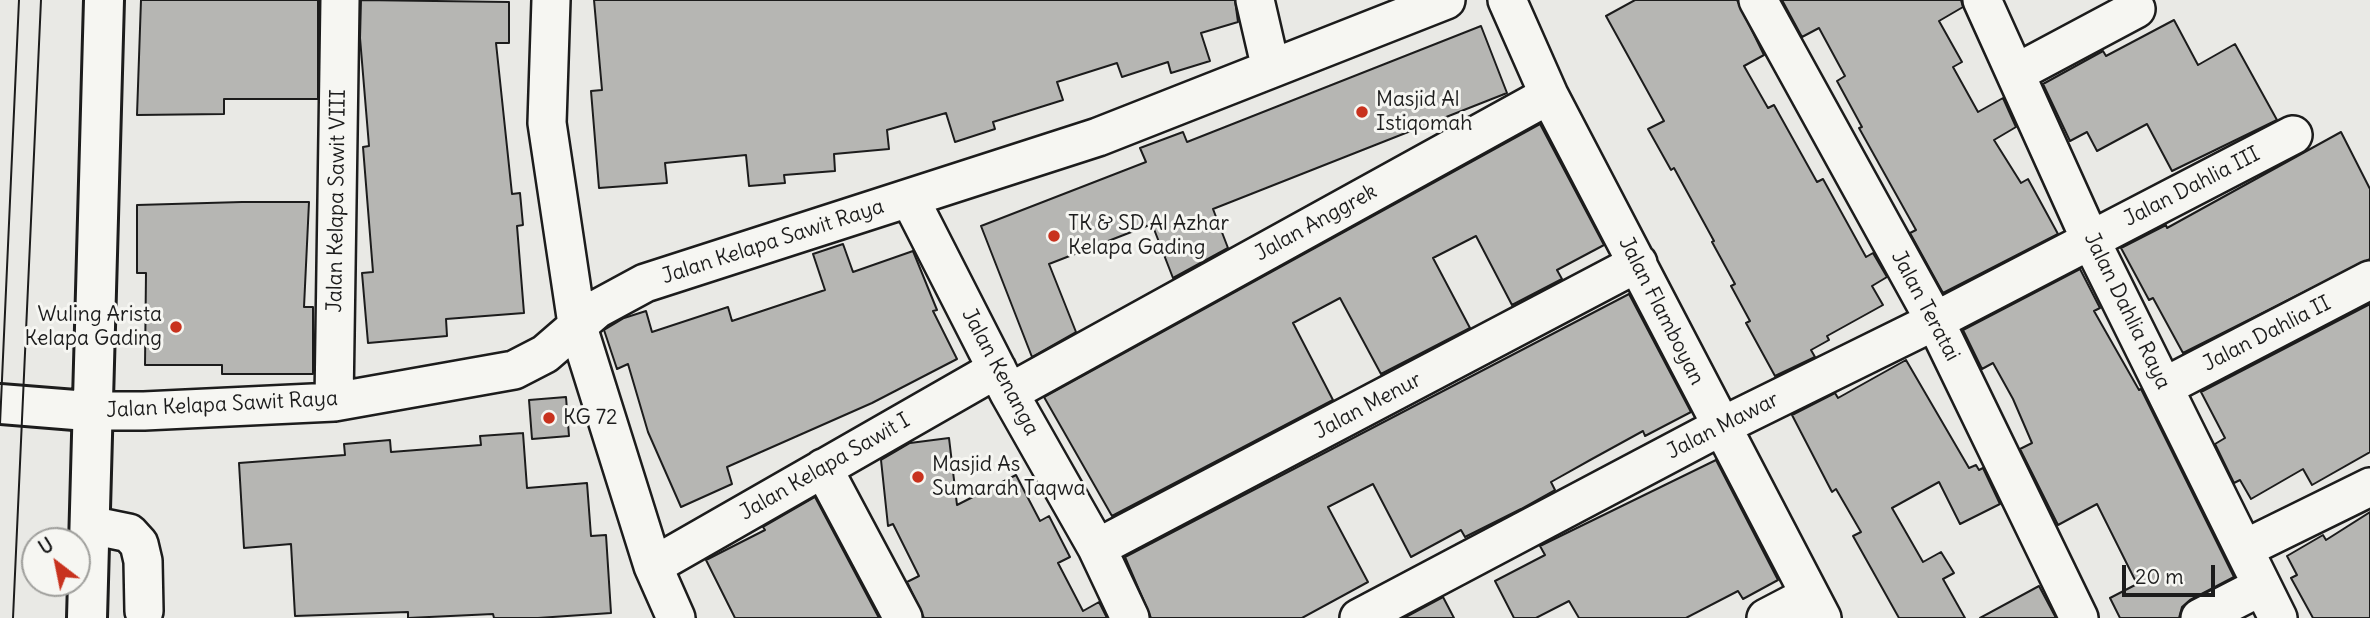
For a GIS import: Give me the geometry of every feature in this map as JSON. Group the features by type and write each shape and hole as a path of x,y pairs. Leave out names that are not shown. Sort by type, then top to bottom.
{"main road":[{"path":"87,618 90,481 85,410 96,356 104,0"},
{"path":"0,404 85,410"}],"street":[{"name":"Jalan Kelapa Sawit VIII","path":"334,402 340,0"},
{"path":"551,0 547,123 577,324 653,566 676,618"},
{"path":"1255,0 1272,69"},
{"name":"Jalan Kelapa Sawit Raya","path":"85,410 146,411 334,402 514,370 545,354 577,324 618,296 645,283 800,230 910,199 1098,137 1446,0"},
{"name":"Jalan Flamboyan","path":"1507,0 1549,95 1816,606"},
{"name":"Jalan Teratai","path":"1758,0 1935,321 2080,618"},
{"name":"Jalan Dahlia Raya","path":"1983,0 2090,239 2246,548 2278,618"},
{"path":"2016,73 2136,9"},
{"name":"Jalan Anggrek","path":"1003,381 1549,95"},
{"name":"Jalan Dahlia III","path":"2090,239 2293,135"},
{"name":"Jalan Kenanga","path":"910,199 1003,381 1097,548 1130,618"},
{"name":"Jalan Mawar","path":"1369,616 1720,426 1935,321 2090,239"},
{"name":"Jalan Menur","path":"1097,548 1638,263"},
{"name":"Jalan Dahlia II","path":"2164,387 2370,280"},
{"name":"Jalan Kelapa Sawit I","path":"653,566 823,468 1003,381"},
{"path":"823,468 903,618"},
{"path":"2246,548 2370,487"},
{"path":"90,525 129,533 139,544 143,561 144,611"},
{"path":"2200,618 2262,586"},
{"path":"1766,618 1816,606"}],"building":[{"path":"141,0 318,0 318,99 224,99 224,114 137,115"},
{"path":"361,0 509,2 509,43 496,43 512,194 520,193 523,225 517,226 524,313 446,319 447,336 368,343 362,273 373,272 363,147 369,146 360,38"},
{"path":"594,0 1235,0 1238,22 1201,33 1210,61 1171,73 1168,62 1122,77 1117,63 1057,82 1063,100 993,122 995,129 955,142 946,113 887,130 889,149 834,154 835,171 784,175 785,183 749,186 746,155 665,163 667,183 599,188 591,91 602,90"},
{"path":"1635,0 1737,0 1764,55 1744,66 1768,108 1774,105 1817,182 1823,179 1866,257 1873,253 1887,277 1872,286 1883,305 1827,336 1829,340 1811,350 1815,357 1775,376 1746,323 1750,321 1731,286 1735,284 1712,242 1714,241 1674,168 1671,170 1648,129 1664,121 1606,16"},
{"path":"1782,0 1961,0 1963,7 1939,21 1962,62 1953,67 1978,112 2003,98 2016,127 1994,140 2021,183 2028,179 2058,234 1943,293 1910,233 1916,230 1859,128 1862,127 1837,81 1845,76 1819,28 1802,37"},
{"path":"2174,20 2198,65 2235,44 2277,120 2172,171 2147,124 2097,151 2087,132 2070,141 2043,84 2103,51 2106,56"},
{"path":"1481,26 1507,93 1213,209 1228,248 1173,278 1152,224 1049,264 1076,332 1032,357 981,226 1146,162 1140,148 1183,132 1187,142"},
{"path":"1540,124 1604,245 1557,270 1562,279 1512,305 1476,236 1433,258 1470,328 1381,374 1340,298 1293,323 1333,400 1112,516 1044,397"},
{"path":"2341,132 2370,189 2370,259 2183,353 2153,298 2149,300 2121,248 2166,225 2167,228"},
{"path":"309,202 304,307 313,307 313,374 222,374 222,365 145,365 146,273 137,273 137,205"},
{"path":"843,244 853,272 913,251 937,310 933,311 957,359 872,403 727,467 732,484 681,507 648,432 628,364 617,369 604,330 624,318 646,311 652,332 728,307 732,321 825,290 813,254"},
{"path":"2080,269 2100,308 2094,311 2139,390 2141,389 2234,577 2190,600 2182,607 2179,618 2120,618 2110,598 2137,584 2097,504 2058,525 2020,449 2032,443 2013,399 1993,363 1982,369 1963,330"},
{"path":"1629,294 1691,412 1645,436 1643,431 1551,482 1555,490 1521,509 1465,537 1461,530 1411,557 1373,484 1328,507 1368,582 1302,618 1151,618 1125,557"},
{"path":"2370,304 2370,452 2312,485 2303,469 2251,499 2240,480 2234,483 2215,444 2225,438 2201,392"},
{"path":"1906,360 1969,468 1976,465 1979,470 1983,468 2000,504 1960,524 1939,482 1892,508 1923,562 1941,552 1954,573 1943,579 1965,618 1899,618 1853,536 1861,532 1836,489 1832,492 1792,415 1835,393 1838,398"},
{"name":"KG 72","path":"566,397 569,436 532,439 529,400"},
{"path":"523,433 527,488 587,483 591,536 606,535 611,613 538,618 494,618 493,614 408,618 408,612 295,616 291,544 244,548 239,463 345,455 344,444 390,440 391,452 481,445 480,436"},
{"path":"949,438 957,505 1016,475 1040,521 1049,516 1070,557 1058,563 1083,611 1099,602 1107,618 924,618 907,582 919,576 893,524 888,526 881,460 910,443"},
{"path":"1716,460 1778,580 1743,599 1738,591 1686,618 1579,618 1569,601 1536,618 1514,618 1495,581 1545,555 1540,546"},
{"path":"815,497 879,618 735,618 706,560 765,530 763,527"},
{"path":"2370,512 2370,618 2313,618 2291,578 2297,575 2287,556 2323,535 2326,540"},
{"path":"2039,586 2056,618 1980,618"},
{"path":"1443,597 1454,618 1404,618"}],"tram line":[{"path":"0,424 19,0"},
{"path":"13,618 41,0"}],"place":[{"name":"Masjid Al Istiqomah","path":"1362,112"},
{"name":"TK & SD Al Azhar Kelapa Gading","path":"1054,236"},
{"name":"Wuling Arista Kelapa Gading","path":"176,327"},
{"name":"KG 72","path":"549,418"},
{"name":"Masjid As Sumarah Taqwa","path":"918,477"}]}
